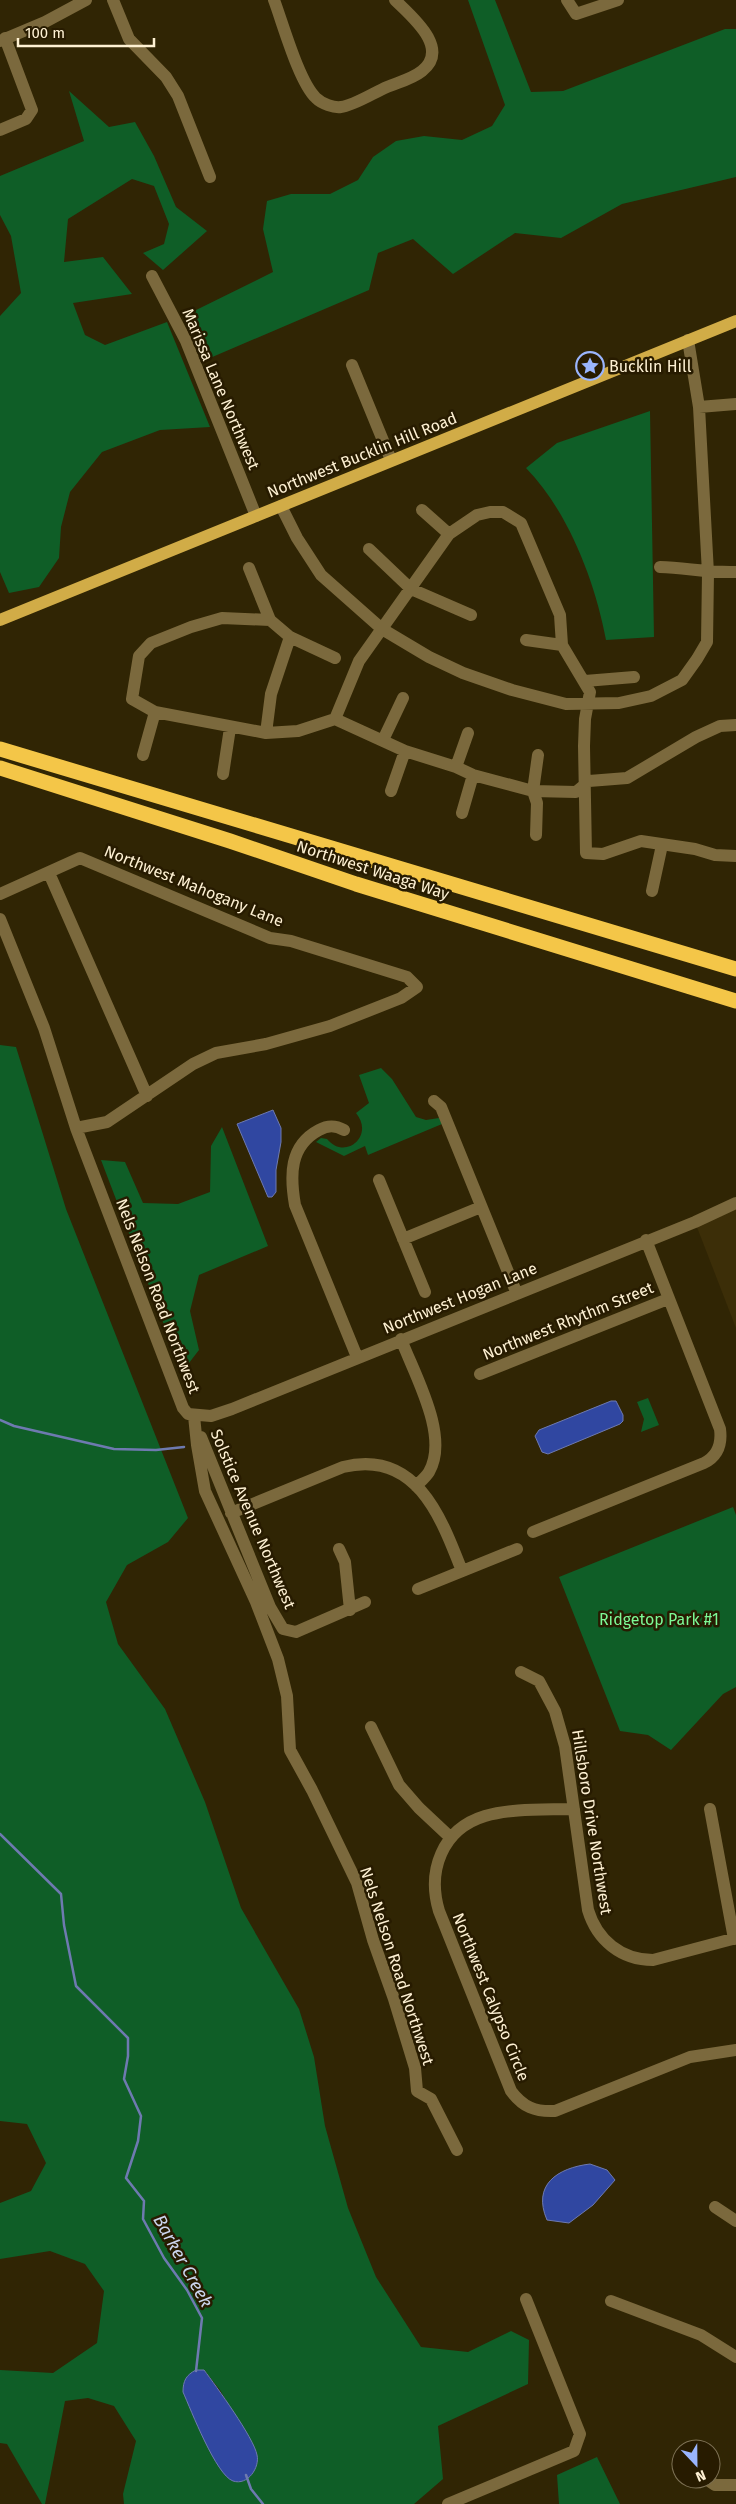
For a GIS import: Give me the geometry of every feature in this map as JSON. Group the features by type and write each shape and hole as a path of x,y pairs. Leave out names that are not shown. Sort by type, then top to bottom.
{"highway":[{"name":"Northwest Waaga Way","path":"0,749 629,938 736,968"},
{"name":"Northwest Waaga Way","path":"0,768 63,790 230,841 356,884 736,1001"},
{"path":"0,777 63,790"}],"main road":[{"name":"Northwest Bucklin Hill Road","path":"0,620 736,321"}],"street":[{"path":"0,130 26,119 32,110 3,40 45,22 86,0"},
{"path":"113,0 130,40 166,77 178,96 210,177"},
{"path":"274,0 306,82 317,99 327,104 342,107 412,78 424,70 431,58 430,42 424,28 394,0"},
{"path":"567,0 576,14 618,0"},
{"name":"Marissa Lane Northwest","path":"152,276 186,341 256,516"},
{"path":"281,506 297,538 321,575 382,629 429,657 463,673 512,690 566,704 620,703 651,696 682,680 697,660 707,642 708,573 699,407 688,340"},
{"path":"352,365 391,460"},
{"path":"699,407 736,404"},
{"path":"422,510 449,534"},
{"path":"335,719 359,660 449,534 477,515 490,512 504,512 521,523 560,615 562,645 585,680 590,692 585,720 584,787 586,853 603,854 641,840 662,845 695,848 715,855 736,856"},
{"path":"369,549 411,589 472,615"},
{"path":"660,567 690,568 708,573 736,572"},
{"path":"249,568 270,620 290,637 335,658"},
{"path":"270,620 222,618 190,627 151,643 139,656 132,700 155,712 230,728 266,733 298,731 335,719 405,751 456,767 473,775 534,791 576,792 590,781 627,778 696,737 720,726 736,725"},
{"path":"266,733 271,694 290,637"},
{"path":"526,640 562,645"},
{"path":"585,680 634,677"},
{"path":"383,740 403,698"},
{"path":"143,755 155,712"},
{"path":"223,774 230,728"},
{"path":"456,767 468,733"},
{"path":"390,791 405,751"},
{"path":"536,835 537,803 534,791 538,755"},
{"path":"462,813 473,775"},
{"path":"652,891 662,845"},
{"name":"Northwest Mahogany Lane","path":"49,874 80,858 270,938 292,941 407,977 417,987 401,998 330,1026 266,1044 216,1053 193,1064 147,1096"},
{"path":"0,894 49,874 147,1096 107,1122 76,1128"},
{"name":"Nels Nelson Road Northwest","path":"0,922 44,1028 76,1128 183,1408 195,1419 204,1491 256,1602 278,1659 287,1696 290,1750 312,1790 357,1883 373,1940 394,1999 412,2059 417,2090 431,2099 457,2150"},
{"path":"434,1101 441,1108 517,1294"},
{"path":"344,1130 332,1126 325,1127 302,1141 294,1163 292,1186 296,1205 358,1357"},
{"path":"379,1180 425,1292"},
{"name":"Northwest Hogan Lane","path":"195,1419 232,1409 736,1203"},
{"path":"403,1239 481,1207"},
{"path":"533,1532 704,1463 712,1459 722,1440 720,1429 646,1240"},
{"name":"Northwest Rhythm Street","path":"480,1374 668,1299"},
{"path":"401,1339 436,1434 434,1460 428,1473 416,1486"},
{"name":"Solstice Avenue Northwest","path":"195,1419 270,1607 283,1629 296,1632 365,1602"},
{"path":"231,1513 343,1467 357,1464 388,1468 416,1486 427,1496 442,1519 462,1571"},
{"path":"339,1549 346,1562 350,1610"},
{"path":"418,1589 517,1549"},
{"name":"Hillsboro Drive Northwest","path":"521,1672 539,1681 557,1718 565,1746 588,1910 599,1935 612,1947 629,1956 653,1960 735,1939"},
{"path":"371,1727 399,1785 419,1808 451,1838"},
{"name":"Northwest Calypso Circle","path":"574,1809 486,1815 470,1822 451,1838 444,1847 436,1867 434,1896 511,2091 525,2106 540,2111 555,2111 690,2056 736,2050"},
{"path":"710,1809 735,1939"},
{"path":"715,2206 736,2221"},
{"path":"448,2504 574,2451 577,2448 580,2434 526,2299"},
{"path":"611,2301 702,2335 736,2357"},
{"path":"721,2485 736,2485"}],"shaded area":[{"path":"736,1203 736,1328 695,1222"}],"green space":[{"path":"468,0 495,0 531,92 563,91 725,29 736,29 736,177 622,204 561,238 515,233 453,274 413,239 378,253 369,290 210,358 190,313 273,272 263,229 267,201 291,194 330,194 358,180 373,157 396,141 424,136 462,140 492,126 505,105"},
{"path":"69,91 109,127 135,122 154,156 176,207 207,231 163,270 143,253 164,244 169,224 154,186 132,179 68,219 64,262 103,257 132,294 73,303 85,335 105,345 167,322 210,427 160,430 102,452 70,492 61,527 59,558 39,587 9,593 0,572 0,316 21,293 11,236 0,215 0,176 84,141"},
{"path":"650,411 654,637 606,640 595,594 578,548 555,505 526,468 557,443"},
{"path":"0,1045 16,1047 66,1209 188,1518 168,1542 127,1565 106,1602 118,1644 165,1709 205,1802 241,1908 299,2009 314,2057 325,2126 348,2208 376,2277 421,2347 468,2352 511,2331 529,2340 528,2384 438,2426 443,2479 414,2504 124,2504 123,2494 136,2441 114,2406 88,2398 65,2401 45,2504 42,2504 7,2444 0,2443 0,2370 53,2373 97,2343 104,2291 85,2264 50,2251 0,2259 0,2203 31,2191 46,2163 27,2124 0,2121","holes":["204,2370 220,2390 257,2454 241,2482 233,2481 226,2476 209,2449"]},
{"path":"381,1068 392,1079 416,1117 426,1120 439,1118 442,1124 368,1155 365,1146 344,1156 316,1142 321,1138 327,1139 334,1145 342,1147 349,1147 355,1143 360,1137 362,1130 361,1122 356,1113 369,1103 359,1075"},
{"path":"222,1127 268,1246 199,1275 190,1311 199,1350 182,1372 101,1160 125,1162 143,1203 178,1204 210,1192 211,1146"},
{"path":"648,1398 659,1425 641,1432 644,1419 637,1402"},
{"name":"Ridgetop Park #1","path":"733,1507 736,1515 736,1687 723,1694 671,1750 648,1735 620,1731 559,1577"},
{"path":"597,2457 620,2504 559,2504 557,2475"}],"water":[{"path":"273,1110 281,1128 281,1142 276,1170 276,1192 272,1197 268,1197 237,1124"},
{"path":"611,1401 616,1401 623,1415 623,1421 620,1424 548,1454 542,1452 535,1436 539,1430"},
{"path":"590,2164 607,2170 615,2180 593,2205 569,2223 547,2220 543,2208 543,2197 545,2188 550,2180 567,2170"},
{"path":"196,2370 204,2370 234,2412 254,2447 257,2455 257,2465 252,2474 244,2481 233,2481 219,2467 192,2413 183,2388 187,2376"}],"waterway":[{"path":"0,1420 14,1426 114,1449 156,1450 184,1447"},
{"name":"Barker Creek","path":"0,1834 61,1894 64,1925 76,1986 128,2038 128,2056 124,2079 141,2116 138,2141 126,2178 144,2201 143,2219 164,2258 187,2290 202,2318 196,2371"},
{"name":"Barker Creek","path":"246,2475 251,2489 263,2504"}],"place":[{"name":"Bucklin Hill","path":"590,366"}]}
